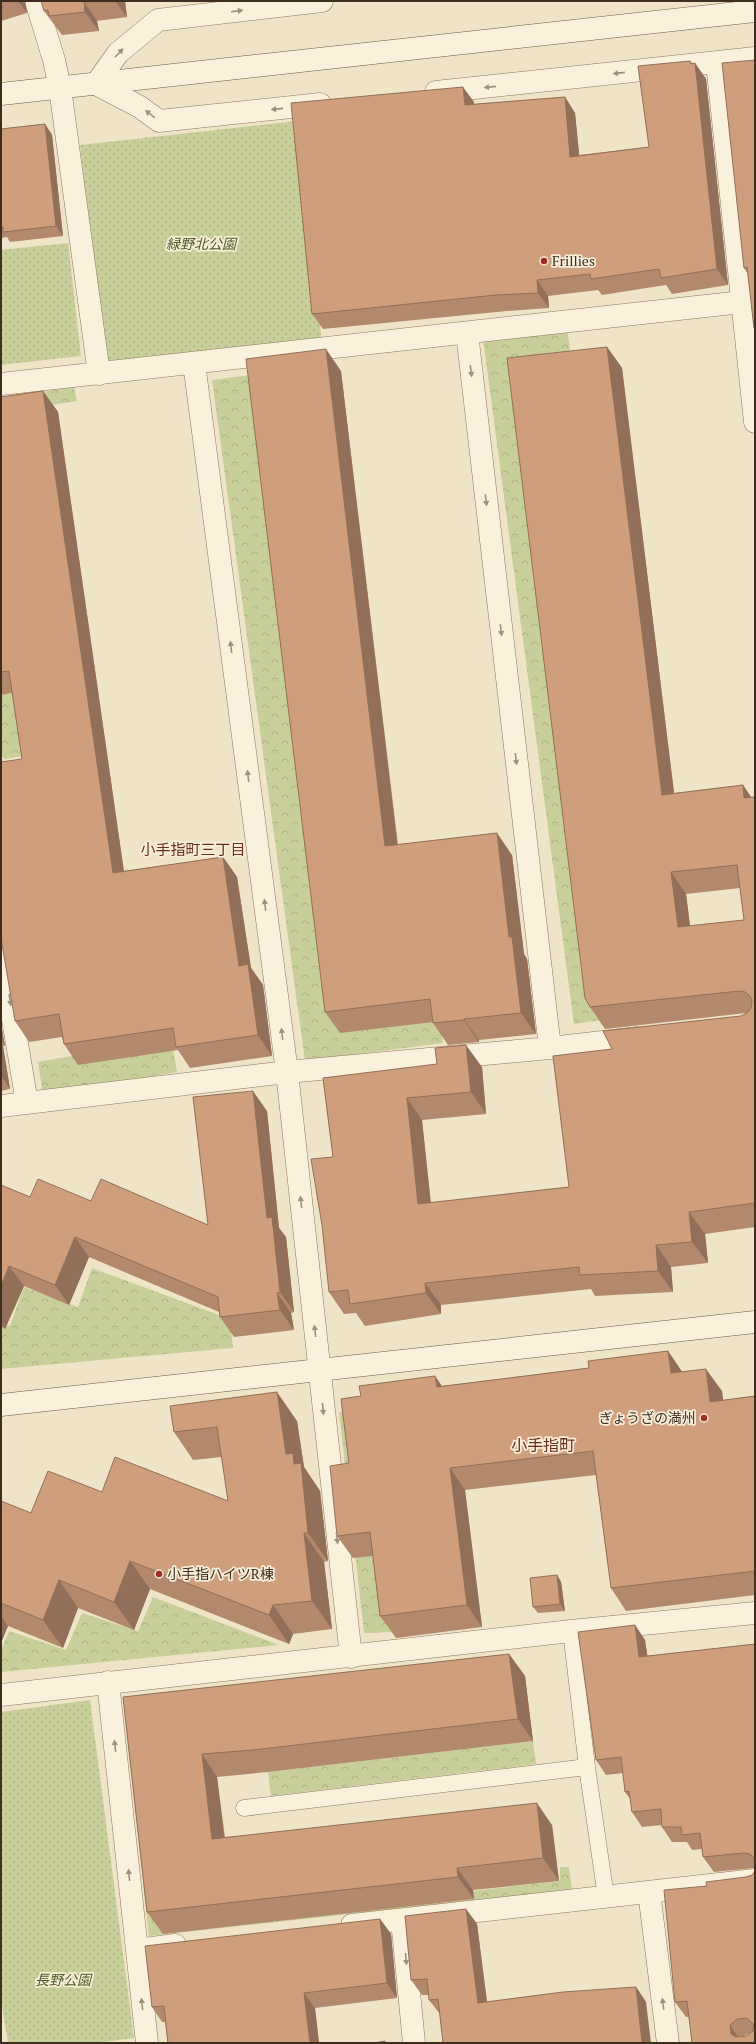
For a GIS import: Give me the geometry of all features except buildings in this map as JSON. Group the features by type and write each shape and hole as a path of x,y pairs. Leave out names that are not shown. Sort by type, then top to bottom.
{"street":[{"path":"36,1 60,88 99,374"},
{"path":"96,84 118,53 158,20 322,1"},
{"path":"1,94 755,11"},
{"path":"419,94 755,58"},
{"path":"717,63 755,422"},
{"path":"96,84 140,107 159,121 340,102"},
{"path":"1,384 742,302"},
{"path":"467,332 550,1048"},
{"path":"194,363 287,1072 350,1657"},
{"path":"1,948 27,1102"},
{"path":"1,1106 287,1072 550,1048 660,1036"},
{"path":"1,1405 755,1322"},
{"path":"1,1695 571,1631 755,1613"},
{"path":"108,1682 147,2043"},
{"path":"332,1928 755,1880"},
{"path":"649,1892 668,2043"},
{"path":"402,1920 414,2043"},
{"path":"137,1950 191,1944"}],"lane":[{"path":"571,1631 587,1767 606,1896"},
{"path":"244,1808 587,1767"}],"green space":[{"name":"緑野北公園","path":"296,121 322,342 106,367 80,145"},
{"path":"68,243 81,356 1,365 1,250"},
{"path":"567,328 573,370 601,1020 574,1024 483,339"},
{"path":"250,375 440,1016 443,1043 305,1061 212,380"},
{"path":"74,387 77,401 1,413 1,398"},
{"path":"18,692 28,755 5,759 1,756 1,695"},
{"path":"173,1049 177,1072 43,1095 38,1062 77,1055"},
{"path":"92,1268 230,1319 233,1348 1,1369 1,1323 10,1326 24,1287 78,1307"},
{"path":"372,1409 395,1632 364,1633 339,1412"},
{"path":"153,1597 279,1645 1,1672 1,1650 9,1631 66,1650 82,1613 138,1631"},
{"path":"131,1697 160,1926 560,1881 560,1867 569,1867 572,1890 149,1936 124,1711"},
{"name":"長野公園","path":"90,1700 134,2038 95,2043 8,2043 1,2000 1,1712"},
{"path":"533,1741 536,1764 271,1796 268,1772"}],"place":[{"name":"Frillies","path":"544,261"},
{"name":"ぎょうざの満州","path":"704,1418"},
{"name":"小手指ハイツR棟","path":"159,1574"}],"district":[{"name":"小手指町三丁目","path":"193,850"},
{"name":"小手指町","path":"543,1445"}]}
